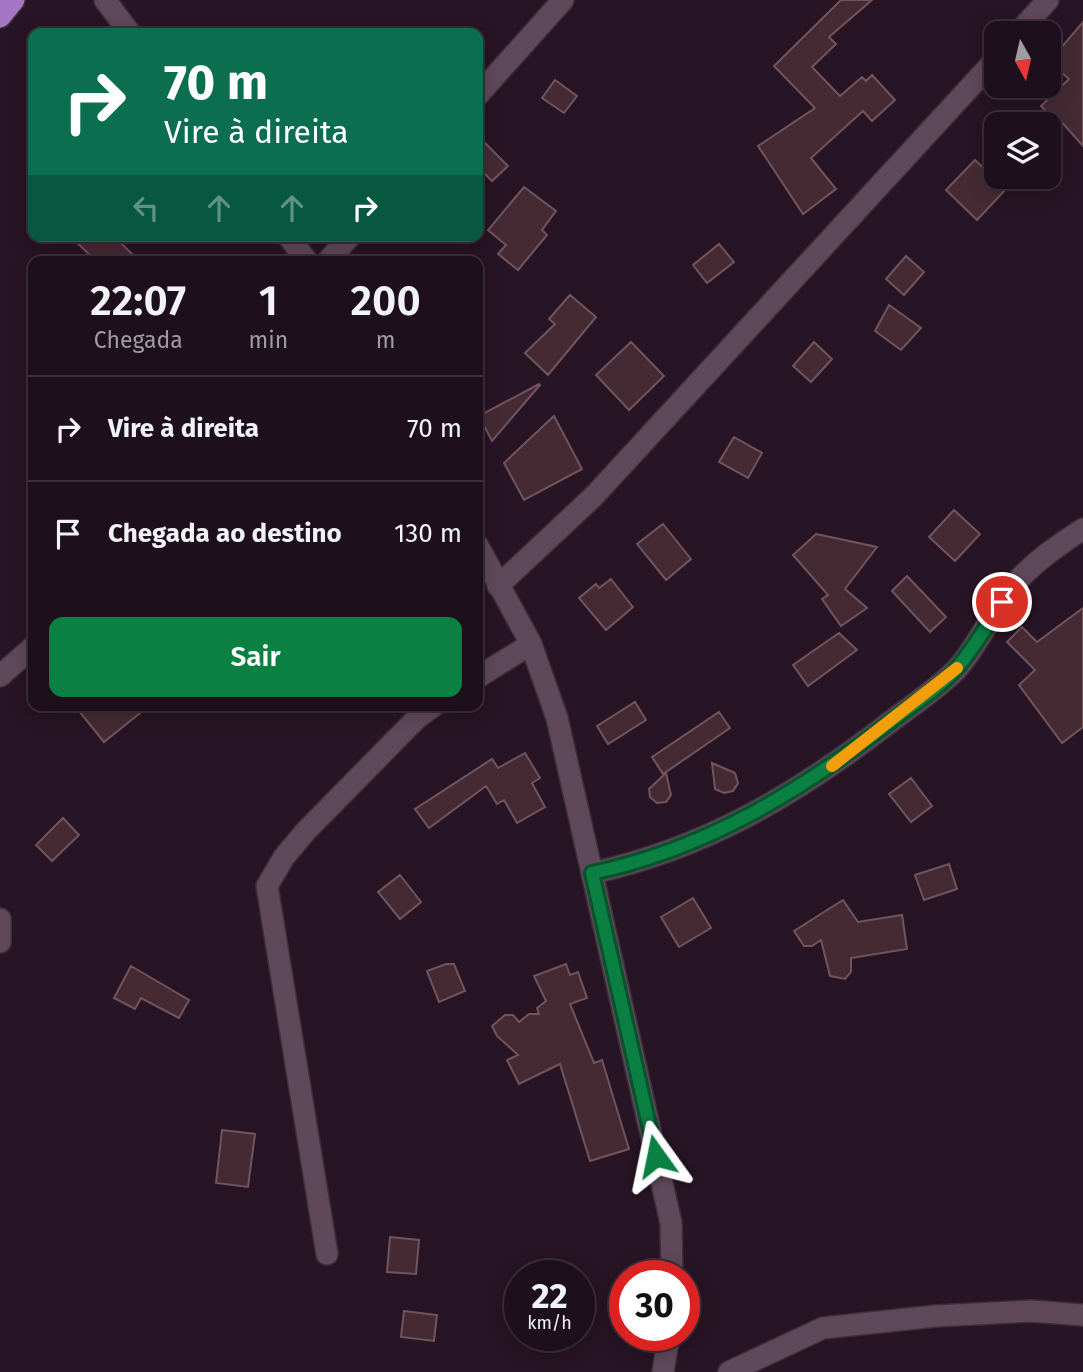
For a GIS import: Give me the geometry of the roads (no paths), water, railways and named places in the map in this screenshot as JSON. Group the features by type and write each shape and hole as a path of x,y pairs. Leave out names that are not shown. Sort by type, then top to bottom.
{"highway":[{"path":"0,17 14,0"}],"street":[{"path":"105,0 126,28"},
{"path":"483,88 563,0"},
{"path":"1029,21 1048,0"},
{"path":"498,586 594,496 984,72"},
{"path":"293,242 303,256"},
{"path":"332,256 345,242"},
{"path":"592,873 663,855 704,839 762,811 823,773 956,669 1013,586 1055,547 1083,529"},
{"path":"483,556 531,644 557,718 671,1223 672,1260"},
{"path":"483,674 531,644"},
{"path":"0,676 28,651"},
{"path":"327,1254 267,886 284,856 306,831 427,711"},
{"path":"0,919 0,942"},
{"path":"729,1372 823,1328 1031,1311 1083,1315"},
{"path":"663,1372 666,1351"}]}
